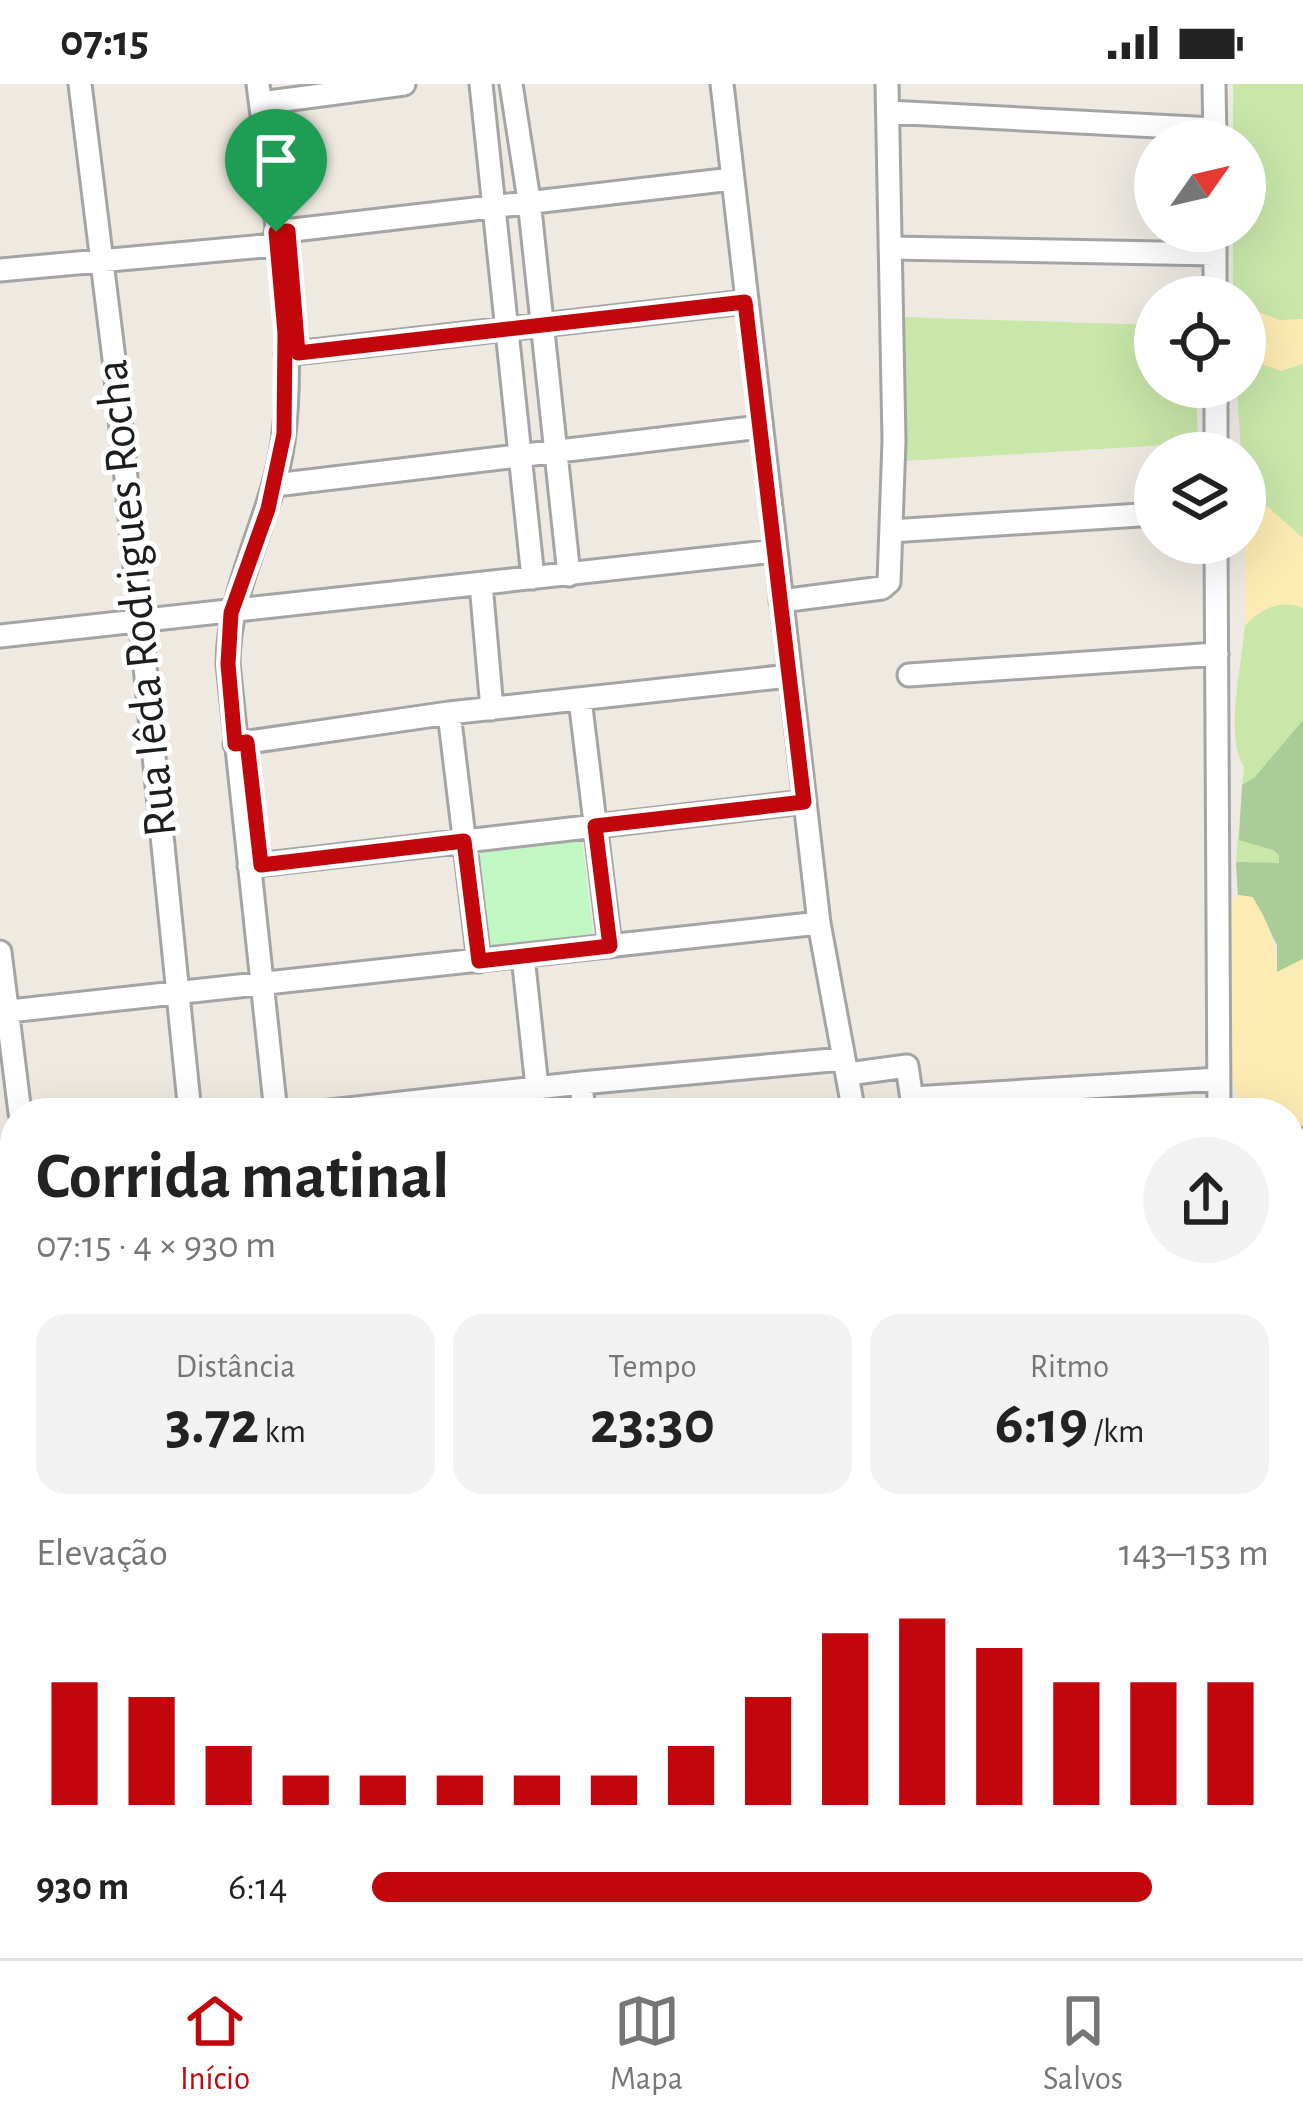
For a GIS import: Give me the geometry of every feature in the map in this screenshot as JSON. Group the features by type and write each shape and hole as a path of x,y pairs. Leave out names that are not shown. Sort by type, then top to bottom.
{"street":[{"name":"Rua Iêda Rodrigues Rocha","path":"80,84 188,1098"},
{"path":"285,1098 228,664 238,612 281,484 292,354 266,94 404,84"},
{"path":"482,84 533,578"},
{"path":"512,84 530,200 569,575"},
{"path":"722,84 819,923 851,1098"},
{"path":"781,602 885,587 890,578 894,441 887,84"},
{"path":"1214,84 1215,120"},
{"path":"888,112 1134,129"},
{"path":"0,270 282,238 530,200 732,179"},
{"path":"890,248 1134,243"},
{"path":"292,354 745,302"},
{"path":"281,484 760,427"},
{"path":"891,531 1134,515"},
{"path":"0,636 775,551"},
{"path":"1216,564 1219,1098"},
{"path":"481,584 492,709"},
{"path":"909,675 1216,654"},
{"path":"241,743 449,713 789,676"},
{"path":"580,699 610,946"},
{"path":"449,713 479,961"},
{"path":"255,865 804,802"},
{"path":"3,1011 819,923"},
{"path":"0,952 3,1011 18,1098"},
{"path":"523,956 537,1088"},
{"path":"268,985 275,1098"},
{"path":"447,1098 581,1083 907,1066 912,1098"},
{"path":"1003,1098 1218,1079"},
{"path":"581,1083 582,1098"}],"green space":[{"path":"1233,84 1303,84 1303,959 1277,972 1277,945 1253,897 1238,895 1236,862 1244,767 1235,717 1244,636 1245,564 1266,564 1266,432 1240,432 1238,408 1266,408 1266,276 1233,276 1233,252 1266,252 1266,120 1233,120"},
{"path":"902,317 1134,324 1134,408 1197,408 1198,432 1134,432 1134,447 904,461"},
{"path":"1303,720 1303,959 1277,972 1277,945 1253,897 1238,895 1236,862 1279,863 1273,850 1239,840 1242,785 1255,777"},
{"path":"582,841 593,935 491,947 480,853"}],"sand":[{"path":"1266,315 1303,319 1303,364 1281,371 1266,366"},
{"path":"1266,505 1303,538 1303,608 1272,607 1245,626 1245,564 1266,564"},
{"path":"1252,897 1263,914 1277,972 1303,959 1303,1098 1238,1098 1227,1035 1232,899"}],"route":[{"path":"288,231 298,353 745,302 804,802 595,826 610,946 479,961 464,841 261,865 247,742 235,744 228,633 275,485 284,434 285,333 276,232 288,231"}]}
